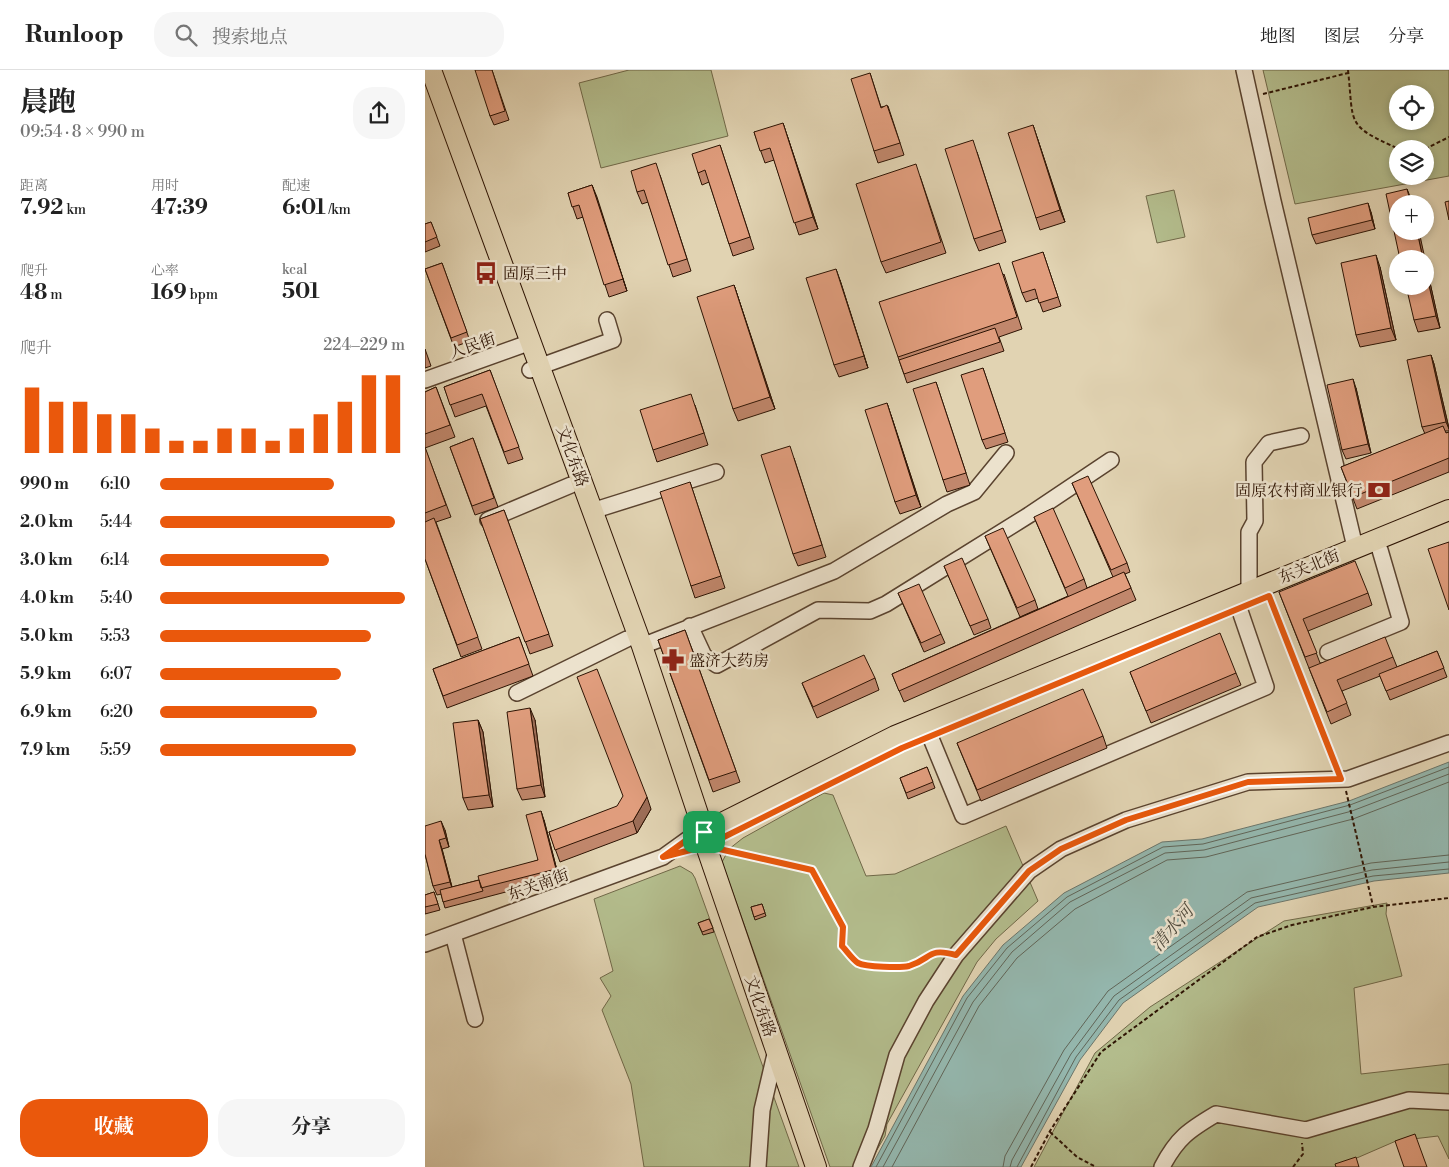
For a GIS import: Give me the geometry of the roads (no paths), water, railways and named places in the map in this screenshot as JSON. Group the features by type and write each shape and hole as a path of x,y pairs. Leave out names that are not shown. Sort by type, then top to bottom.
{"main road":[{"name":"文化东路","path":"431,70 526,344"},
{"name":"文化东路","path":"425,93 592,511 634,642 816,1167"},
{"name":"文化东路","path":"535,368 571,484 634,642"},
{"name":"东关北街","path":"702,837 895,736 1449,510"},
{"name":"东关北街","path":"702,837 930,736 1449,523"}],"street":[{"path":"1244,70 1355,547"},
{"path":"535,368 613,340 607,320"},
{"name":"人民街","path":"425,380 526,344"},
{"path":"1249,591 1249,532 1255,521 1254,462 1269,442 1301,436"},
{"path":"517,693 634,642 690,626 835,571 947,504 973,492 1006,453"},
{"path":"690,626 704,656 717,665 818,610 870,611 886,604 1029,515 1111,460"},
{"path":"592,511 716,472"},
{"path":"488,520 571,484"},
{"path":"1329,652 1401,622 1380,550"},
{"path":"930,736 963,816 1266,687 1239,608"},
{"path":"861,1167 876,1129 897,1055 925,1001 956,955 1029,871 1061,849 1126,820 1248,782 1348,779 1449,744"},
{"name":"东关南街","path":"425,944 663,857 702,837"},
{"path":"453,934 475,1018"},
{"path":"758,1167 762,1110 776,1050"},
{"path":"1162,1167 1173,1146 1192,1128 1216,1114 1306,1130 1409,1100 1449,1102"}],"water":[{"name":"清水河","path":"1449,762 1449,873 1374,881 1258,907 1123,1003 1080,1060 1021,1167 871,1167 963,996 1003,945 1064,893 1162,842 1202,839 1349,801"}],"place":[{"name":"固原三中","path":"486,273"},
{"name":"固原农村商业银行","path":"1379,490"},
{"name":"盛济大药房","path":"673,660"}]}
